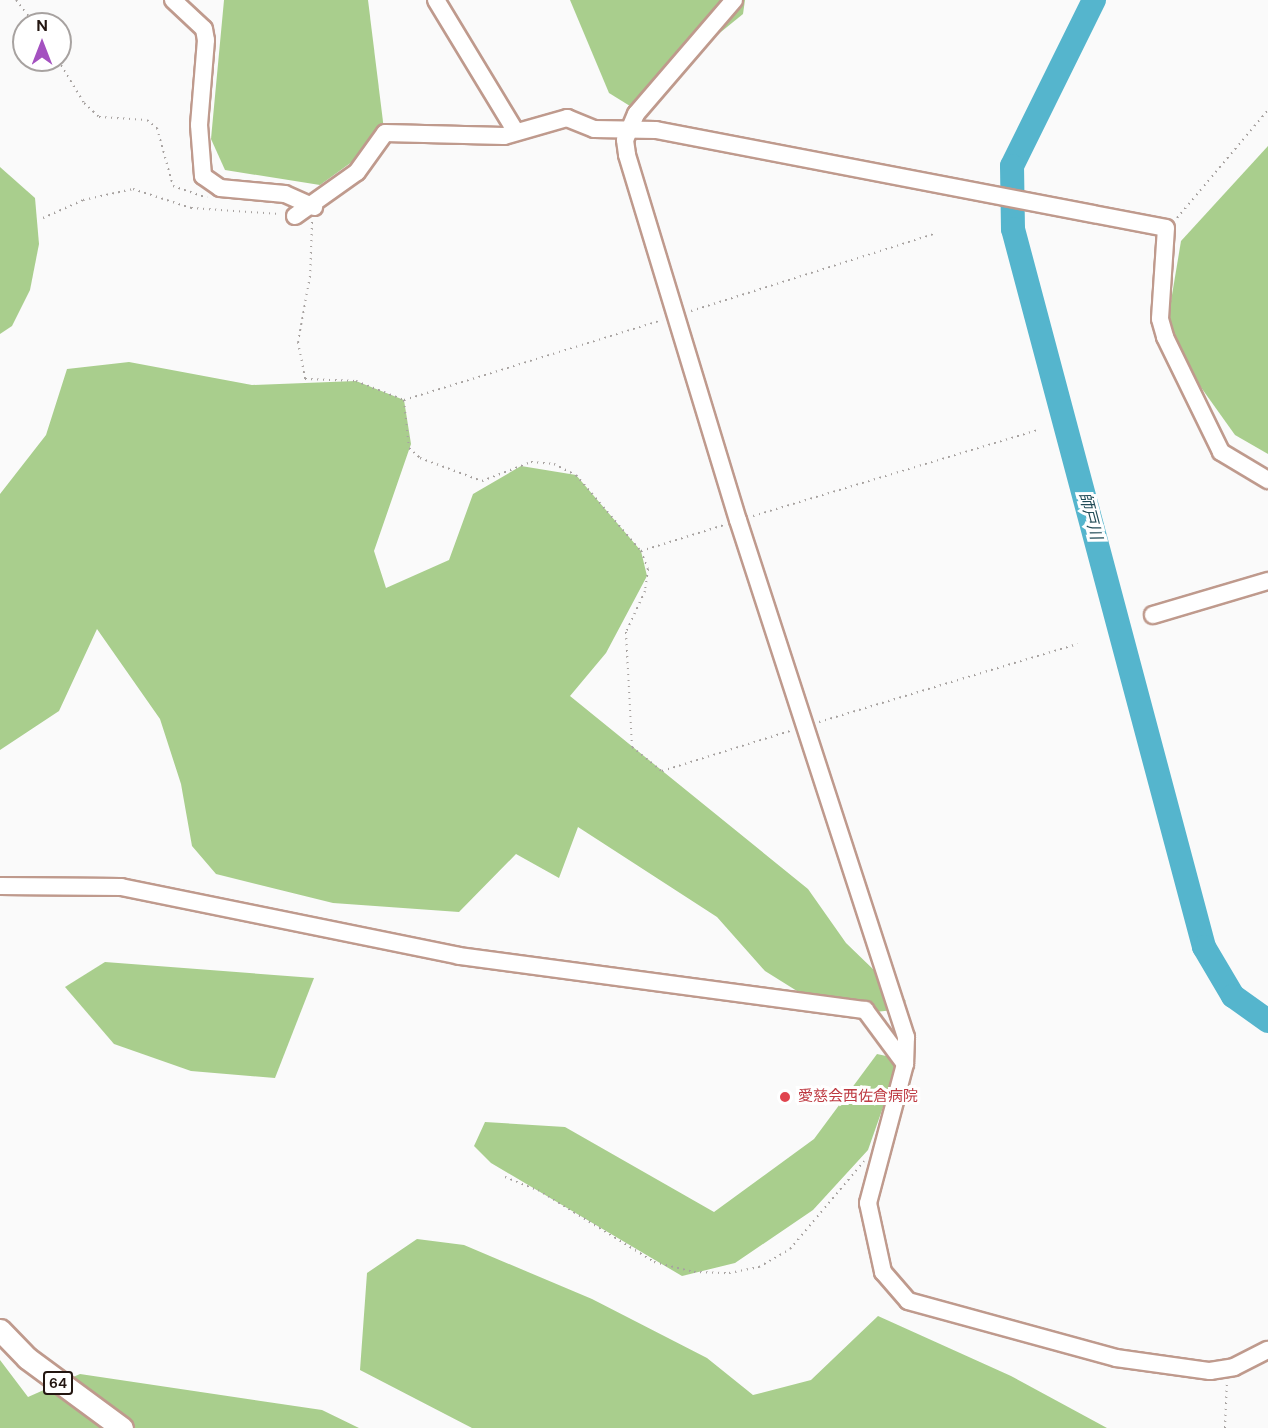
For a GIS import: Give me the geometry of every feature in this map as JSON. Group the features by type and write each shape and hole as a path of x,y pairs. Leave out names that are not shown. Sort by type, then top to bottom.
{"main road":[{"name":"64","path":"0,1330 27,1358 122,1428"}],"street":[{"path":"173,0 204,29 199,165 210,184 228,189 285,194 314,207"},
{"path":"436,0 516,132"},
{"path":"734,0 636,114 625,140 634,183 803,727 901,1015 905,1064 878,1157 867,1220 883,1272 908,1301 1116,1358 1210,1371 1227,1368 1268,1350"},
{"path":"295,216 314,207 357,172 385,133 516,132 567,118 594,129 630,128 1038,202 1166,228 1160,319 1165,337 1221,452 1268,480"},
{"path":"1154,615 1268,581"},
{"path":"0,886 121,887 459,956 865,1010 905,1064"}],"path":[{"path":"65,72 84,104 99,117 147,120 157,128 173,186 197,198 213,198 228,189"},
{"path":"1166,228 1268,110"},
{"path":"43,218 83,200 133,189 191,208 295,216"},
{"path":"314,207 298,342 305,379 356,381 404,400 409,448 420,458 482,481 531,462 554,464 576,475 641,551 648,569 645,591 626,632 632,747 662,771 1077,644"},
{"path":"641,551 1036,430"},
{"path":"505,1177 538,1190 654,1262 694,1272 729,1273 759,1267 790,1249 854,1169 878,1157"},
{"path":"1225,1428 1227,1368"}],"green space":[{"path":"224,0 368,0 385,138 320,185 225,170 211,139"},
{"path":"570,0 745,0 743,14 630,106 609,93"},
{"path":"1268,146 1268,454 1235,435 1165,337 1181,241"},
{"path":"0,167 35,198 39,244 30,290 12,326 0,334"},
{"path":"129,362 252,385 356,381 404,400 411,444 374,551 386,588 449,560 473,494 521,466 576,475 641,551 647,576 606,653 570,696 808,889 846,943 906,1001 894,1010 837,1016 765,971 717,917 578,827 559,878 516,854 459,912 333,903 216,874 192,846 181,784 160,719 97,629 59,711 0,750 0,494 46,435 67,369"},
{"path":"105,962 314,978 275,1078 191,1071 114,1044 65,987"},
{"path":"877,1054 900,1059 868,1150 813,1210 735,1263 682,1276 491,1163 474,1146 485,1122 565,1127 714,1212 814,1139"},
{"path":"417,1239 464,1245 592,1299 707,1358 753,1395 811,1380 878,1316 1011,1376 1107,1428 472,1428 360,1370 367,1273"},
{"path":"0,1360 28,1397 80,1374 322,1410 359,1428 0,1428"}],"waterway":[{"name":"師戸川","path":"1094,0 1012,166 1013,229 1204,947 1233,996 1268,1021"}],"place":[{"name":"愛慈会西佐倉病院","path":"785,1097"}]}
